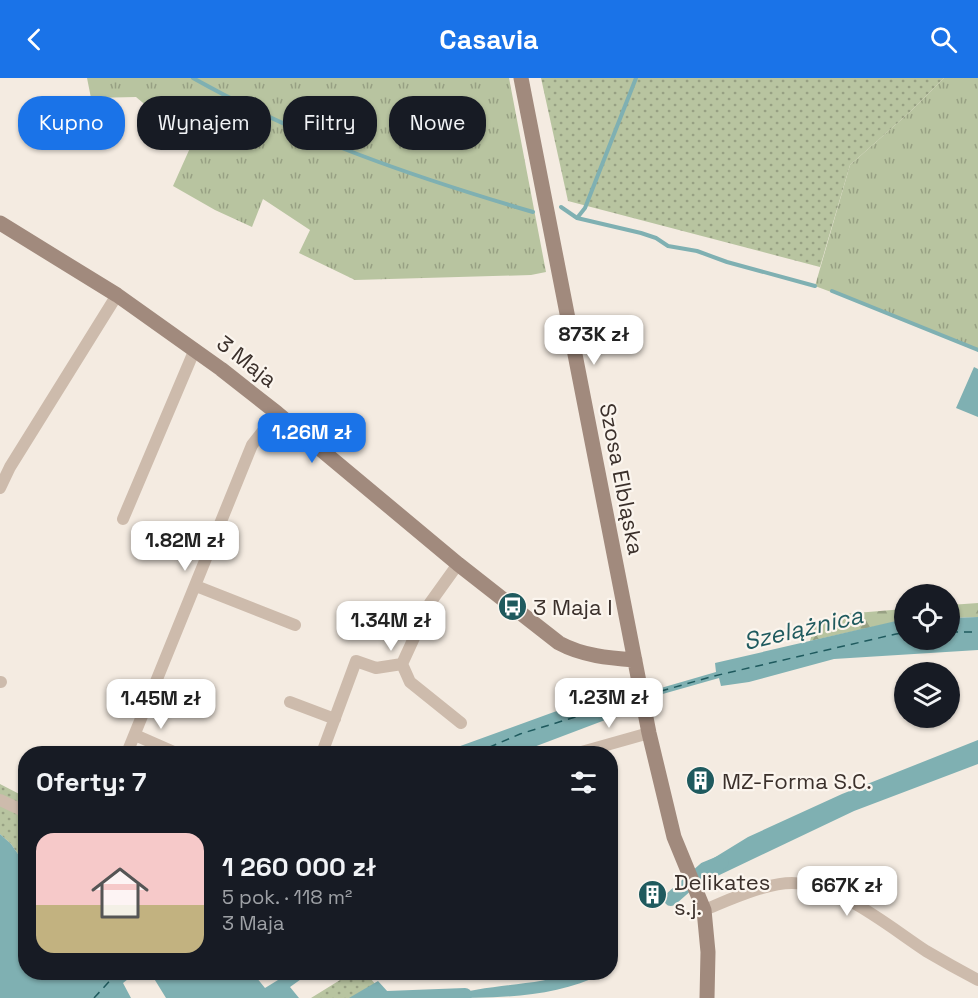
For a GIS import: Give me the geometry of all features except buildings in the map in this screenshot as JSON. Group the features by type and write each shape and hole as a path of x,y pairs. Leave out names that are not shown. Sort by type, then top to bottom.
{"main road":[{"name":"Szosa Elbląska","path":"521,78 648,729 674,837 704,910 708,952 707,998"},
{"name":"3 Maja","path":"0,223 117,295 195,349 277,413 458,564 559,643 569,649 636,668"}],"street":[{"path":"0,488 10,467 117,295"},
{"path":"123,519 195,349"},
{"path":"130,746 252,446 277,413"},
{"path":"458,564 430,603 402,664 410,682 461,723"},
{"path":"196,586 295,625"},
{"path":"325,746 356,661 376,668 402,664"},
{"path":"290,702 335,719"},
{"path":"598,746 648,729"},
{"path":"135,735 160,746"},
{"path":"0,800 18,808"},
{"path":"704,910 752,891 790,883 813,887 847,899 929,952 978,980"}],"green space":[{"path":"87,78 509,78 546,272 531,275 355,280 299,253 310,230 263,199 252,227 215,210 173,186 189,150 271,150 271,96 137,96 137,98 91,96"},
{"path":"541,78 944,78 911,111 850,165 820,267 568,201"},
{"path":"944,78 978,78 978,350 815,286 850,165 911,111"},
{"path":"978,603 978,617 960,618 960,604"},
{"path":"894,610 894,622 810,641 814,627 844,614"},
{"path":"0,784 18,793 18,854 0,834"},
{"path":"340,980 372,980 387,998 311,998"},
{"path":"466,995 466,998 387,998"}],"water":[{"path":"974,367 978,369 978,417 956,408"},
{"path":"978,617 978,650 834,659 749,682 721,686 719,678 631,703 621,714 536,746 460,746 611,693 630,697 716,672 715,663 894,621 894,650 960,650 960,618"},
{"path":"978,740 978,764 854,811 709,880 704,864 748,837 842,794"},
{"path":"0,834 18,854 18,980 127,980 123,983 131,998 0,998"},
{"path":"155,980 258,980 265,988 278,980 300,980 290,987 299,998 166,998"},
{"path":"544,980 588,980 565,988 525,995 443,998 476,990"},
{"path":"378,981 388,992 402,994 403,998 349,998"}],"waterway":[{"path":"193,78 233,100 359,155 533,212"},
{"path":"577,218 585,208 636,78"},
{"path":"561,207 577,218 641,233 656,238 668,246 697,251 727,262 815,286"},
{"path":"832,291 978,350"},
{"path":"671,899 705,869 722,862"},
{"path":"387,998 465,995"}],"ferry route":[{"path":"960,632 978,632"},
{"path":"647,695 714,676 894,634"},
{"path":"492,746 520,734 634,699"},
{"path":"94,998 111,980"}],"place":[{"name":"3 Maja I","path":"512,607"},
{"name":"MZ-Forma S.C.","path":"701,781"},
{"name":"Delikates s.j.","path":"653,895"}],"water label":[{"name":"Szelążnica","path":"803,628"}]}
